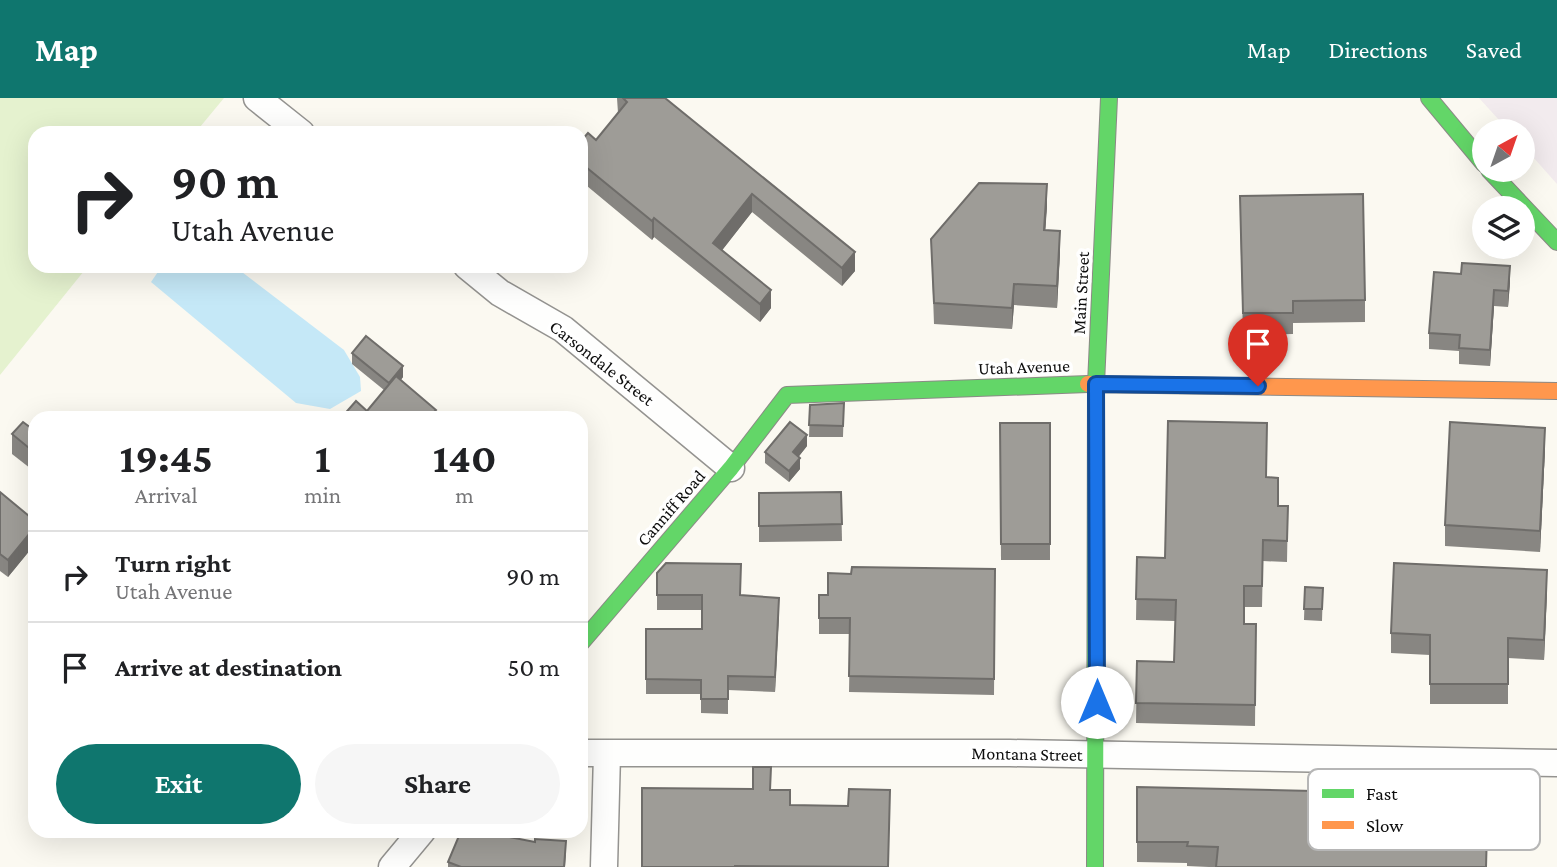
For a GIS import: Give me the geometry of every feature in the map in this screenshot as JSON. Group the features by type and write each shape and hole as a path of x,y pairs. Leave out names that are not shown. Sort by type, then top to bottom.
{"street":[{"path":"257,98 292,126"},
{"name":"Main Street","path":"1096,867 1096,384 1109,98"},
{"path":"1429,98 1472,150"},
{"path":"1500,182 1557,242"},
{"name":"Carsondale Street","path":"476,273 500,293 563,330 732,468"},
{"name":"Utah Avenue","path":"787,395 1096,384 1557,391"},
{"name":"Canniff Road","path":"588,635 732,468 787,395"},
{"path":"594,754 604,867"},
{"name":"Montana Street","path":"594,754 1098,755 1557,763"},
{"path":"392,867 416,838"}],"shaded area":[{"path":"1479,98 1557,98 1557,184 1535,159 1535,119 1498,119"}],"green space":[{"path":"0,98 224,98 201,126 28,126 28,273 82,273 0,375"}],"water":[{"path":"157,273 243,273 344,350 360,377 361,391 330,409 296,403 151,282"}],"building":[{"path":"623,98 665,98 855,252 842,268 752,194 713,243 771,290 760,304 588,169 588,133 596,140 627,102"},
{"path":"979,183 1047,184 1044,230 1060,231 1057,286 1014,284 1012,308 934,303 931,239"},
{"path":"1363,194 1365,300 1293,301 1293,313 1243,313 1240,196"},
{"path":"1462,263 1510,266 1508,291 1494,290 1490,350 1459,348 1460,335 1429,333 1434,272 1461,274"},
{"path":"366,336 403,366 389,383 352,353"},
{"path":"396,376 436,410 435,411 367,411"},
{"path":"356,401 367,411 347,411"},
{"path":"844,403 843,426 809,425 810,405"},
{"path":"1168,421 1267,423 1266,477 1278,478 1278,506 1288,506 1287,541 1263,540 1262,586 1244,586 1244,624 1256,624 1255,705 1136,703 1137,661 1174,662 1176,600 1136,599 1137,557 1165,558"},
{"path":"23,422 28,426 28,447 12,434"},
{"path":"790,422 807,435 793,452 800,458 789,471 765,452"},
{"path":"1450,422 1545,428 1540,531 1445,525"},
{"path":"1000,423 1050,423 1050,544 1001,544"},
{"path":"0,492 28,515 28,536 8,560 0,554"},
{"path":"841,492 842,524 759,526 759,493"},
{"path":"666,563 741,564 740,595 779,598 775,677 728,676 728,699 701,699 701,680 646,679 646,629 702,629 702,595 657,595 657,573"},
{"path":"1394,563 1547,570 1544,640 1508,638 1508,684 1430,684 1430,635 1391,633"},
{"path":"852,567 995,569 994,679 849,676 850,618 819,618 819,595 828,595 828,573 851,574"},
{"path":"1305,587 1323,588 1322,609 1304,609"},
{"path":"753,767 771,767 770,790 790,790 790,805 848,806 849,789 890,790 888,867 642,867 642,788 753,789"},
{"path":"1137,787 1308,791 1308,850 1486,850 1486,867 1216,867 1218,847 1187,846 1188,842 1137,842"},
{"path":"458,838 566,841 564,867 461,867 448,862"}],"traffic: fast":[{"path":"1095,867 1096,384 1109,98"},
{"path":"1429,98 1472,150"},
{"path":"1500,182 1557,242"},
{"path":"588,635 731,468 787,395 1088,384"}],"traffic: slow":[{"path":"1088,384 1557,391"}],"route":[{"path":"1097,702 1096,384 1258,386"}]}
